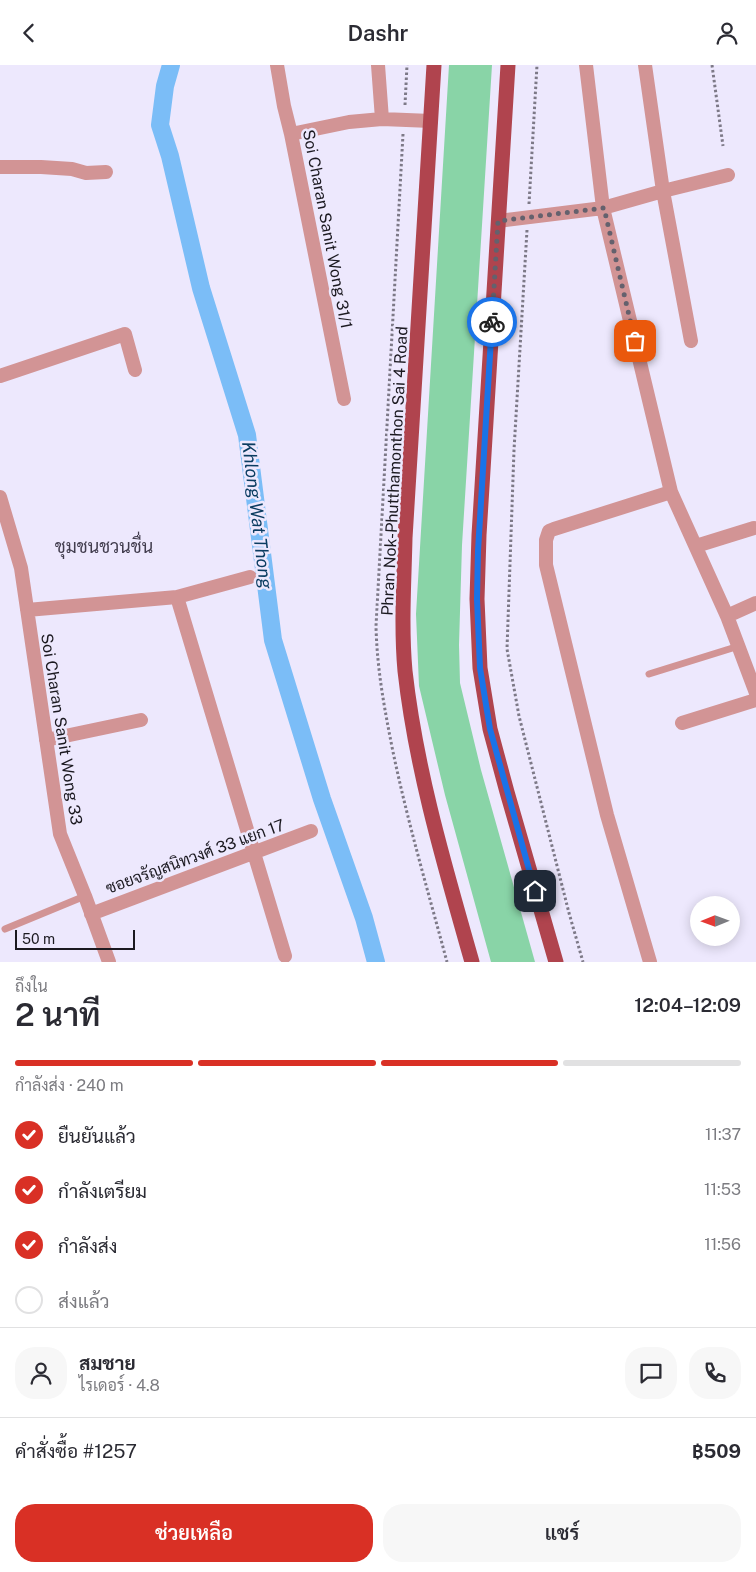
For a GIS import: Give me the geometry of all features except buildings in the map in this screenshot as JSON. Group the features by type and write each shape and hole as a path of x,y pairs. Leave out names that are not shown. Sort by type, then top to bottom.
{"main road":[{"name":"Phran Nok-Phutthamonthon Sai 4 Road","path":"434,65 405,538 405,670 415,738 429,802 472,962"},
{"path":"508,65 479,544 477,599 480,668 490,729 556,962"}],"street":[{"name":"Soi Charan Sanit Wong 31/1","path":"276,65 344,399"},
{"path":"378,65 382,119"},
{"path":"586,65 604,208 671,492 728,616 756,693"},
{"path":"645,65 664,191 692,341"},
{"path":"291,134 349,122 382,119 431,121"},
{"path":"0,167 72,169 86,173 106,172"},
{"path":"498,221 604,208 728,175"},
{"path":"0,376 125,334 135,370"},
{"path":"650,962 607,815 546,565 545,548 549,531 671,492"},
{"name":"Soi Charan Sanit Wong 33","path":"0,497 5,536 20,568 60,834 109,962"},
{"path":"696,546 754,528"},
{"path":"26,609 177,597 250,577"},
{"path":"177,597 284,956"},
{"path":"728,616 756,603"},
{"path":"682,723 756,701"},
{"path":"46,740 141,720"},
{"name":"ซอยจรัญสนิทวงศ์ 33 แยก 17","path":"91,914 311,831"}],"lane":[{"path":"649,674 739,646"},
{"path":"6,929 85,897"}],"path":[{"path":"537,65 514,450 507,649 519,716 583,962"},
{"path":"712,65 723,146"}],"green space":[{"path":"449,65 492,65 462,545 459,645 460,683 481,770 535,962 491,962 445,795 419,686 416,614"}],"waterway":[{"name":"Khlong Wat Thong","path":"171,65 165,86 160,125 170,156 201,288 247,435 273,640 322,799 364,918 376,962"}],"way so far":[{"path":"492,322 498,221 604,208 635,341"}],"district":[{"name":"ชุมชนชวนชื่น","path":"104,547"}],"route":[{"path":"492,322 478,551 477,599 480,668 490,729 535,891"}]}
